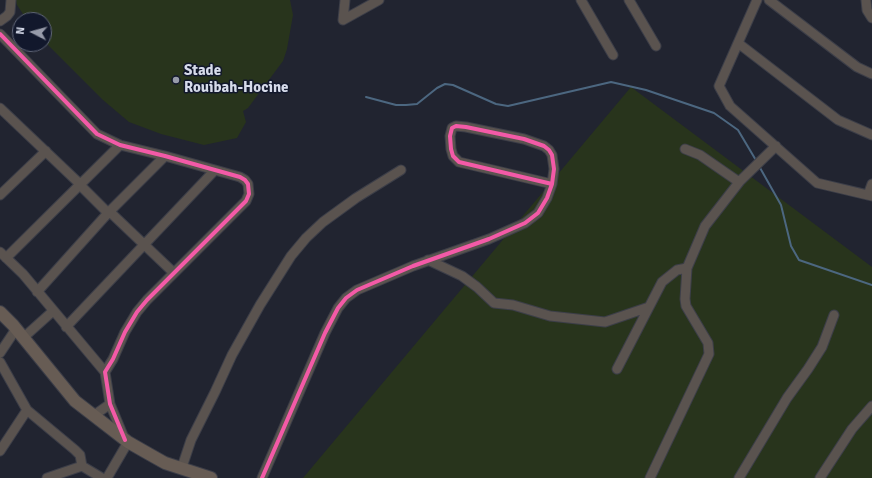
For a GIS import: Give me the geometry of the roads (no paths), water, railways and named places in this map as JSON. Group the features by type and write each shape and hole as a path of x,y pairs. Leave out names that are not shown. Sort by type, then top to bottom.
{"main road":[{"path":"0,312 19,333 64,390 74,401 93,416 126,441 165,462 182,467 197,476 211,478"}],"street":[{"path":"0,21 10,12 11,0"},
{"path":"345,0 343,20 379,0"},
{"path":"581,0 613,55"},
{"path":"629,0 656,46"},
{"path":"758,0 719,86 730,106 817,183 870,196 872,184"},
{"path":"769,0 857,67 872,74"},
{"path":"866,0 867,10 872,18"},
{"path":"0,34 97,134 120,146 165,156 240,177 245,180 248,186 249,196 246,201 137,312 105,372"},
{"path":"738,43 838,120 872,134"},
{"path":"0,108 174,273"},
{"path":"262,478 325,333 342,303 351,294 357,290 428,260 488,239 532,219 543,206 552,184 554,169 552,155 549,150 544,146 524,139 466,127 456,126 452,128 450,136 451,149 453,156 459,162 552,184"},
{"path":"107,478 126,441 110,404 105,372 23,274 3,255 81,185 120,146"},
{"path":"650,478 709,354 708,343 686,306 687,268 705,226 739,182 776,146"},
{"path":"685,149 700,155 739,182"},
{"path":"0,195 46,151"},
{"path":"37,292 109,212 165,156"},
{"path":"66,327 215,170"},
{"path":"182,467 191,440 216,392 232,355 260,305 291,256 306,238 323,222 356,198 401,170"},
{"path":"428,260 462,276 482,291 494,303 512,305 550,316 605,322 649,308"},
{"path":"617,369 662,282 678,270 687,268"},
{"path":"0,353 19,333 53,311"},
{"path":"739,478 786,398 808,369 822,347 834,315"},
{"path":"0,362 27,410 76,450 80,455 82,466 102,478"},
{"path":"93,416 110,404"},
{"path":"820,478 852,430 872,406"},
{"path":"0,451 27,410"},
{"path":"48,478 82,466"}],"waterway":[{"path":"366,97 396,105 417,104 437,88 445,84 453,85 496,104 508,106 611,82 646,90 714,113 738,130 757,162"},
{"path":"759,166 781,205 791,246 799,260 872,285"}],"place":[{"name":"Stade Rouibah-Hocine","path":"176,80"}]}
